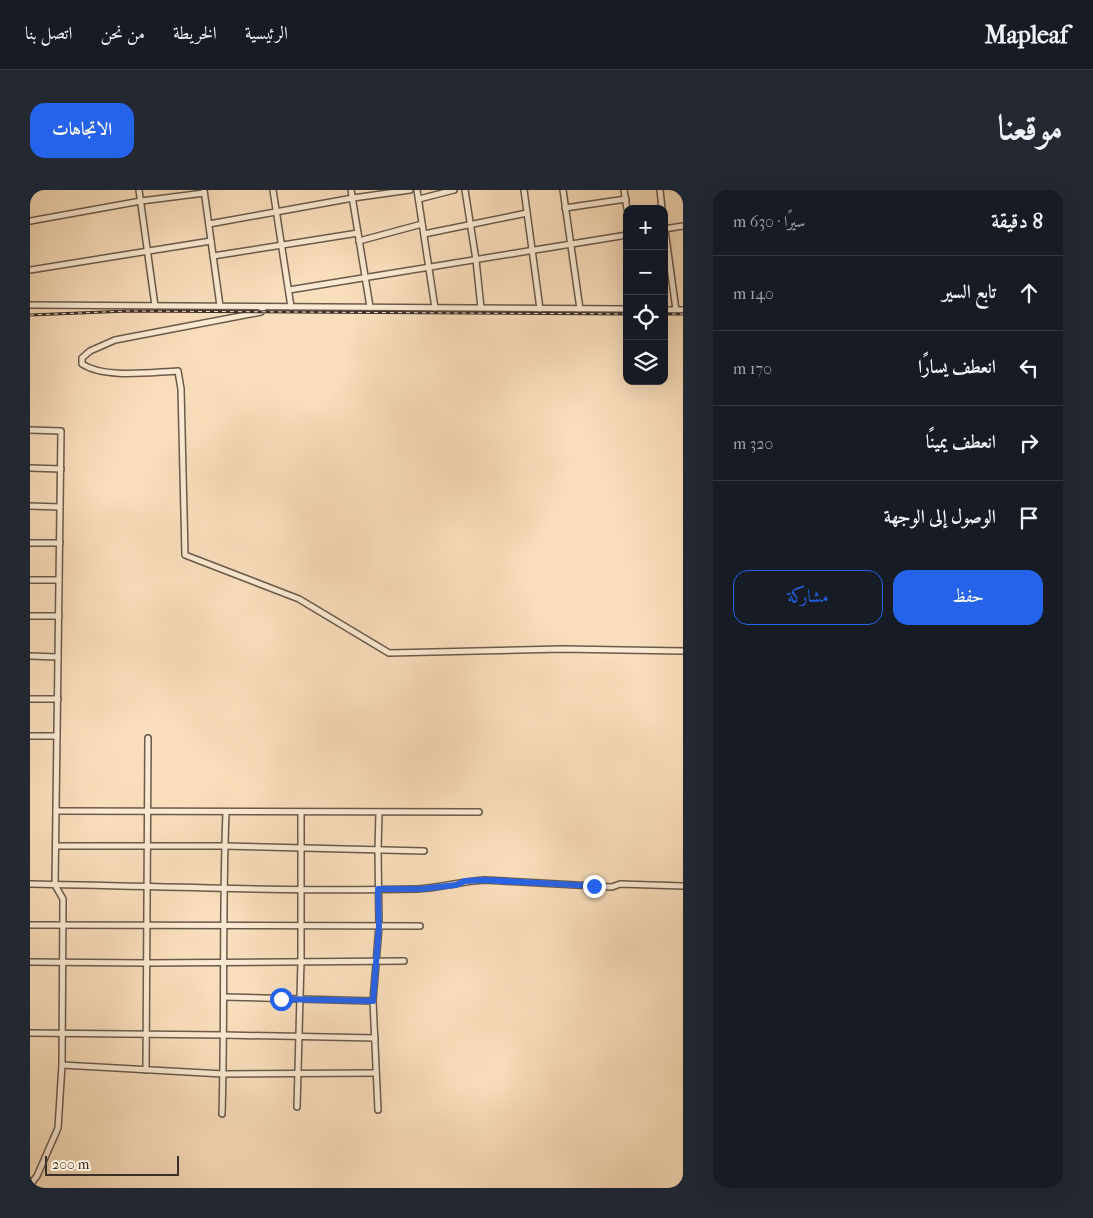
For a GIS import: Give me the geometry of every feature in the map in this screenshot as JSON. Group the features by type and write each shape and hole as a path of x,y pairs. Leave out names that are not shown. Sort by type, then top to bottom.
{"street":[{"path":"139,190 156,306"},
{"path":"273,190 291,307"},
{"path":"351,190 370,307"},
{"path":"209,224 352,198 410,190"},
{"path":"417,190 435,308"},
{"path":"418,199 454,190"},
{"path":"465,190 481,308"},
{"path":"524,190 540,308"},
{"path":"563,190 580,309"},
{"path":"624,190 627,205"},
{"path":"660,190 662,205"},
{"path":"30,221 140,201 204,192 220,306"},
{"path":"565,208 626,199"},
{"path":"424,234 527,213"},
{"path":"360,241 422,224"},
{"path":"668,227 683,226"},
{"path":"213,256 358,233"},
{"path":"289,290 366,279 623,236"},
{"path":"30,270 211,241"},
{"path":"667,250 676,310"},
{"path":"30,305 623,309"},
{"path":"264,306 261,312 115,340 90,351 82,358 82,364 102,372 178,371 181,389 185,555 299,599 389,653 562,649 683,650"},
{"path":"668,310 683,310"},
{"path":"30,430 61,431 55,884 63,898 62,1065 58,1128 37,1176 30,1185"},
{"path":"30,468 61,469"},
{"path":"30,506 60,507"},
{"path":"30,543 60,543"},
{"path":"30,580 59,580"},
{"path":"30,616 59,616"},
{"path":"30,656 58,657"},
{"path":"30,699 58,700"},
{"path":"30,736 57,736"},
{"path":"146,1070 148,738"},
{"path":"56,811 479,812"},
{"path":"222,1114 224,846 226,812"},
{"path":"297,1107 300,999 301,812"},
{"path":"378,1110 373,1001 379,926 379,812"},
{"path":"56,846 224,846 424,851"},
{"path":"30,884 300,889 420,889 456,885 465,881 485,880 612,887 620,884 683,886"},
{"path":"30,925 420,926"},
{"path":"30,962 404,961"},
{"path":"224,998 373,1001"},
{"path":"30,1034 224,1034 375,1038"},
{"path":"62,1065 223,1074 376,1073"}],"railway":[{"path":"30,315 128,311 623,314"},
{"path":"668,314 683,314"}],"route":[{"path":"281,999 373,1001 379,926 378,889 420,889 456,885 465,881 485,880 594,886"}]}
